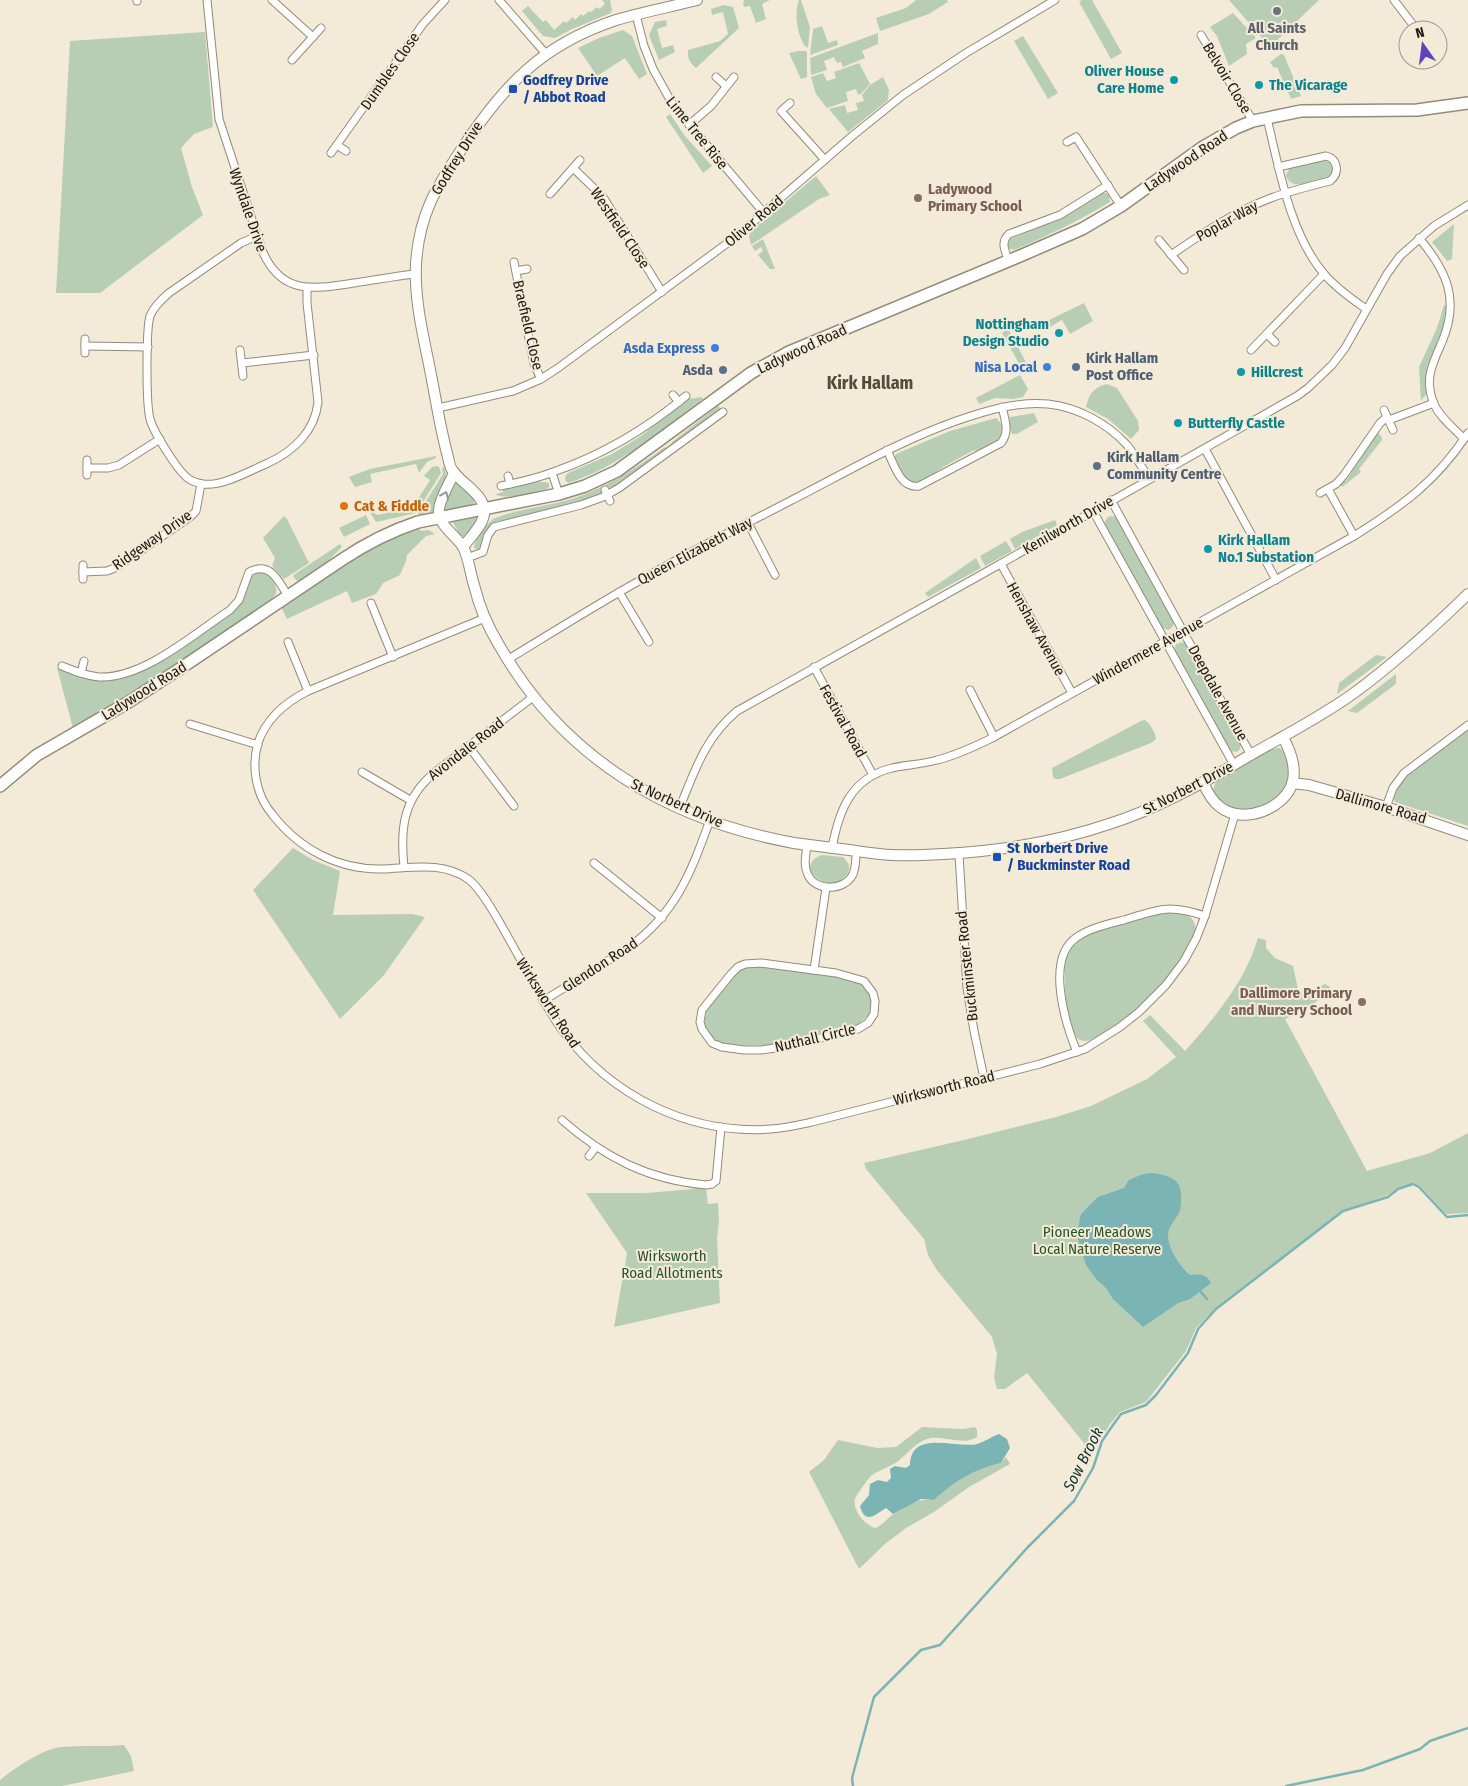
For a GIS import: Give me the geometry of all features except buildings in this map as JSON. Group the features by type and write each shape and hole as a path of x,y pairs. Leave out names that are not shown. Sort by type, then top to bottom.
{"main road":[{"name":"Ladywood Road","path":"0,786 37,756 142,693 370,542 397,529 441,518 560,494 585,486 617,471 751,373 772,361 789,352 1082,229 1121,206 1203,147 1228,132 1253,121 1309,111 1417,110 1468,103"}],"street":[{"name":"Wyndale Drive","path":"207,0 219,120 257,236 270,266 286,280 307,288 323,288 416,274"},
{"path":"272,0 313,37"},
{"name":"Dumbles Close","path":"331,153 423,24 445,0"},
{"path":"499,0 546,54"},
{"name":"Godfrey Drive","path":"454,473 444,442 417,295 416,274 420,235 431,198 482,117 522,74 546,54 583,34 616,20 680,2 697,0"},
{"name":"Oliver Road","path":"438,408 502,395 541,379 737,236 903,95 966,53 1054,0"},
{"path":"1394,0 1409,20"},
{"name":"Lime Tree Rise","path":"636,15 644,46 653,70 673,105 764,213"},
{"path":"292,60 321,28"},
{"name":"Belvoir Close","path":"1201,34 1253,121"},
{"path":"716,77 726,86"},
{"path":"689,125 711,106 734,77"},
{"path":"790,103 781,111 825,160"},
{"path":"1267,118 1278,167 1304,243 1324,274 1345,294 1366,309"},
{"path":"1067,142 1076,137 1121,206"},
{"path":"337,145 346,151"},
{"name":"Poplar Way","path":"1171,255 1229,217 1270,198 1330,181 1335,177 1337,170 1335,161 1326,156 1278,167"},
{"path":"550,194 580,160"},
{"name":"Westfield Close","path":"573,168 605,200 662,292"},
{"path":"1009,261 1004,245 1009,234 1060,215 1108,186"},
{"name":"Kenilworth Drive","path":"680,807 710,739 737,711 1205,449 1308,388 1332,365 1345,348 1366,309 1400,256 1419,238 1454,212 1468,205"},
{"path":"257,236 241,243 226,253 159,302 150,317 148,408 152,424 160,439 182,473 190,480 201,484 221,482 269,462 287,452 302,439 312,423 317,410 318,392 307,303 307,288"},
{"path":"1419,238 1440,266 1450,293 1450,312 1447,330 1432,363 1430,372 1430,384 1434,403 1444,419 1466,436"},
{"path":"1159,240 1184,270"},
{"name":"Braefield Close","path":"514,262 534,364 541,379"},
{"name":"Braefield Close","path":"516,272 527,269"},
{"path":"1251,350 1324,274"},
{"path":"1266,334 1275,342"},
{"path":"85,346 148,347"},
{"path":"240,350 243,376"},
{"path":"242,363 314,355"},
{"path":"673,395 679,402"},
{"path":"501,486 552,473 609,449 658,419 686,396"},
{"path":"1320,493 1336,484 1387,416 1434,403"},
{"name":"Queen Elizabeth Way","path":"507,660 619,592 887,450 934,429 1002,407 1049,404 1072,409 1094,419 1128,446 1150,479"},
{"path":"887,450 904,482 911,487 919,486 1001,443 1007,431 1002,407"},
{"path":"467,558 483,552 488,535 494,527 581,505 608,495 718,420 723,412"},
{"path":"1387,416 1393,430"},
{"name":"Windermere Avenue","path":"832,848 837,823 844,805 857,787 873,775 892,768 928,762 956,754 994,737 1354,536 1413,497 1440,470 1466,436"},
{"path":"87,468 108,468 119,465 160,439"},
{"path":"1205,449 1276,580"},
{"path":"441,518 439,510 454,473 476,492 484,509 481,524 463,547"},
{"path":"552,473 560,494"},
{"path":"508,476 510,484"},
{"name":"Ridgeway Drive","path":"83,572 107,571 117,567 190,517 196,511 201,484"},
{"path":"1328,489 1354,536"},
{"name":"Deepdale Avenue","path":"1111,500 1252,755"},
{"name":"Deepdale Avenue","path":"1093,511 1234,765"},
{"name":"St Norbert Drive","path":"441,518 450,533 463,547 475,591 485,618 507,660 533,697 570,738 609,770 644,791 680,807 710,820 759,835 832,848 895,855 959,854 1001,850 1082,833 1114,823 1203,782 1283,737 1352,694 1388,668 1468,594"},
{"path":"748,523 775,575"},
{"name":"Henshaw Avenue","path":"1001,564 1072,693"},
{"name":"Ladywood Road","path":"62,666 100,677 125,673 153,662 230,610 239,600 249,572 254,570 263,568 271,572 288,596"},
{"path":"619,592 649,642"},
{"path":"371,603 392,657"},
{"name":"Wirksworth Road","path":"485,618 296,697 276,713 261,734 255,762 259,789 269,811 292,836 303,845 334,862 370,869 425,866 442,868 467,878 474,885 508,938 562,1030 581,1053 616,1084 638,1100 690,1120 722,1127 771,1129 812,1122 1040,1064 1077,1052 1104,1038 1151,1001 1184,961 1196,939 1205,916 1235,814"},
{"path":"288,642 308,691"},
{"path":"81,673 84,661"},
{"name":"Festival Road","path":"814,667 873,775"},
{"path":"970,690 994,737"},
{"name":"Avondale Road","path":"404,867 402,827 410,800 427,779 533,697"},
{"path":"190,724 258,745"},
{"path":"1386,807 1393,788 1400,777 1468,725"},
{"path":"1203,782 1213,801 1225,810 1235,814 1251,814 1265,811 1277,803 1292,783 1293,762 1283,737"},
{"path":"469,747 514,806"},
{"path":"362,772 410,800"},
{"name":"Dallimore Road","path":"1292,783 1309,785 1386,807 1468,834"},
{"name":"Glendon Road","path":"544,1000 640,940 662,918 673,904 696,860 710,820"},
{"path":"808,844 805,863 807,874 816,884 826,888 844,884 848,881 854,872 856,851"},
{"name":"Buckminster Road","path":"959,854 964,952 968,988 974,1031 984,1078"},
{"path":"594,863 662,918"},
{"path":"814,970 826,888"},
{"path":"1077,1052 1068,1030 1060,972 1066,948 1072,941 1078,936 1096,928 1167,908 1187,910 1205,916"},
{"name":"Nuthall Circle","path":"762,963 814,970 859,978 868,984 875,1001 874,1014 868,1022 858,1029 789,1046 761,1050 722,1047 712,1043 704,1035 700,1022 702,1010 738,967 745,964 762,963"},
{"path":"562,1120 616,1160 638,1170 689,1183 712,1184 716,1181 722,1127"},
{"path":"589,1156 596,1147"}],"green space":[{"path":"602,0 610,0 611,13 555,38 543,36 522,11 528,6 543,22 546,20 554,30 564,21 566,23 573,17 575,20 581,14 583,16 597,7 599,9 605,4"},
{"path":"744,0 770,0 762,4 766,19 756,23 750,6 744,7"},
{"path":"799,0 801,0 810,27 808,48 804,45 798,29 797,5"},
{"path":"916,0 947,0 948,2 929,14 880,31 876,18 906,8"},
{"path":"1082,0 1092,0 1122,53 1111,59 1079,2"},
{"path":"1229,0 1319,0 1270,47"},
{"path":"724,5 733,7 739,28 696,68 689,60 688,50 720,41 728,34 723,12 712,15 711,9"},
{"path":"1233,13 1256,38 1246,44 1247,54 1229,66 1217,36 1210,27"},
{"path":"666,20 667,26 657,29 662,48 673,45 675,52 659,60 649,35 655,22"},
{"path":"822,26 828,43 837,40 838,45 810,55 813,29"},
{"path":"623,30 632,36 647,74 639,79 625,58 597,76 578,48"},
{"path":"205,32 213,127 194,134 181,148 192,187 203,215 100,293 56,293 70,41"},
{"path":"878,33 878,44 862,51 865,58 843,67 841,62 837,63 834,57 824,61 827,70 811,75 810,58"},
{"path":"1023,36 1058,93 1048,99 1014,41"},
{"path":"806,51 807,53 807,77 801,79 789,53"},
{"path":"1281,54 1284,55 1301,96 1291,99 1277,67 1274,68 1270,62"},
{"path":"859,63 870,84 858,95 856,89 846,92 848,101 827,108 816,94 811,77 823,73 827,81 836,78 834,72"},
{"path":"883,77 889,90 888,100 848,132 829,109 845,105 847,113 858,110 856,103 864,101 862,95 870,85"},
{"path":"670,114 685,136 712,166 703,173 666,117"},
{"path":"1324,159 1332,163 1333,172 1329,177 1304,184 1293,183 1288,180 1286,175 1290,167"},
{"path":"816,176 830,195 819,199 751,245 750,232"},
{"path":"1102,193 1109,195 1110,202 1075,222 1039,239 1014,250 1008,248 1008,241 1010,239 1069,213"},
{"path":"1454,224 1452,259 1447,261 1432,242"},
{"path":"763,239 775,269 770,269 758,255 763,251 761,247 755,251 752,246"},
{"path":"1084,303 1093,321 1070,334 1062,320 1048,328 1045,322"},
{"path":"1444,305 1447,305 1445,325 1427,367 1427,393 1421,401 1419,367 1437,328"},
{"path":"1008,329 1027,364 1021,367 1002,333"},
{"path":"1020,375 1028,389 1023,397 1012,399 995,398 979,404 976,398"},
{"path":"1107,384 1117,388 1138,421 1139,430 1131,439 1108,419 1086,407 1093,392"},
{"path":"702,397 703,399 622,458 587,476 568,483 565,480 568,473 612,454 641,436 687,399"},
{"path":"718,406 721,409 620,484 601,490 601,493 577,503 495,523 487,530 480,548 478,550 474,548 478,536 493,519 568,500 607,484 666,448"},
{"path":"1034,413 1038,422 1017,434 1012,434 1009,424 1010,417"},
{"path":"996,418 1000,423 1002,432 989,447 972,451 941,468 921,482 908,481 900,473 894,458 896,454 950,431"},
{"path":"1378,432 1382,440 1359,469 1361,472 1342,487 1340,484 1342,481 1346,481"},
{"path":"436,456 436,458 427,462 419,473 416,464 370,474 372,482 355,487 349,477 370,469"},
{"path":"437,466 441,473 416,513 376,522 369,511 378,515 409,508 408,504 413,507 430,480 424,476 432,467"},
{"path":"445,467 447,481 435,510 431,514 419,517 418,514 443,474 442,468"},
{"path":"456,482 475,499 473,506 443,511 443,508"},
{"path":"538,482 549,483 549,487 535,492 506,497 495,494 503,492 503,490"},
{"path":"366,515 370,524 344,537 339,528"},
{"path":"479,515 480,518 465,538 459,533 452,521"},
{"path":"284,516 309,563 284,579 272,566 275,558 263,538"},
{"path":"1108,517 1116,517 1175,622 1169,630 1162,628 1104,523"},
{"path":"1055,520 1057,525 1015,549 1010,539 1022,532"},
{"path":"420,529 421,531 429,530 435,534 426,536 407,555 400,575 383,583 376,594 352,603 347,591 287,619 281,607 369,548 402,532 404,535"},
{"path":"1006,541 1012,551 985,566 980,556"},
{"path":"340,544 342,547 328,561 298,582 293,576 295,574"},
{"path":"976,558 981,568 928,597 925,593"},
{"path":"258,572 266,573 272,578 276,586 276,594 269,602 173,666 73,728 57,668 75,675 95,679 121,677 232,612 243,601 252,576"},
{"path":"1183,642 1187,644 1241,743 1240,749 1237,752 1230,751 1174,651 1176,644"},
{"path":"1376,655 1387,657 1337,694 1339,683"},
{"path":"1396,674 1396,684 1357,713 1348,711"},
{"path":"1145,720 1154,731 1156,739 1151,743 1060,779 1053,777 1052,768"},
{"path":"1468,728 1468,826 1395,802 1395,790 1401,781 1429,756"},
{"path":"1280,748 1288,757 1289,780 1274,802 1250,812 1226,807 1215,797 1213,790 1217,779 1271,749"},
{"path":"293,848 313,860 340,871 333,915 412,914 425,917 384,975 340,1019 253,890"},
{"path":"822,855 843,857 847,861 849,865 848,872 840,881 832,883 823,882 816,878 810,866 813,860"},
{"path":"1161,912 1187,914 1193,921 1195,930 1184,953 1159,988 1130,1015 1096,1038 1087,1041 1080,1040 1072,1030 1066,1005 1065,966 1071,948 1075,942 1089,933"},
{"name":"Pioneer Meadows Local Nature Reserve","path":"1258,938 1266,940 1266,948 1275,958 1293,966 1298,989 1304,993 1325,984 1330,987 1331,991 1303,1011 1285,1019 1367,1171 1430,1153 1468,1133 1468,1213 1446,1214 1420,1186 1413,1183 1396,1189 1388,1195 1342,1211 1218,1306 1196,1328 1186,1351 1146,1402 1120,1412 1092,1453 1027,1373 1005,1389 997,1389 994,1377 997,1354 992,1337 936,1269 928,1255 924,1239 866,1169 864,1163 1056,1117 1091,1106 1147,1079 1176,1057 1143,1021 1150,1015 1185,1051 1228,998 1245,969"},
{"path":"761,966 839,976 862,984 868,990 872,1002 869,1015 857,1025 777,1045 729,1046 714,1041 704,1027 706,1011 721,988 739,970 744,967"},
{"name":"Wirksworth Road Allotments","path":"706,1188 708,1204 718,1203 719,1222 717,1238 720,1303 614,1327 627,1253 586,1193 646,1193"},
{"path":"922,1427 963,1429 975,1427 977,1437 966,1441 937,1438 926,1439 917,1444 897,1462 872,1475 857,1495 855,1508 863,1520 875,1528 893,1514 913,1503 934,1500 965,1477 1001,1463 1006,1457 1010,1464 969,1487 934,1512 906,1528 885,1544 859,1569 809,1472 824,1460 838,1440 877,1448 896,1447"},
{"path":"124,1745 131,1756 134,1771 62,1786 0,1786 0,1780 13,1770 54,1748"}],"water":[{"path":"1153,1173 1173,1179 1177,1182 1181,1191 1180,1211 1168,1234 1168,1239 1175,1256 1190,1275 1199,1274 1205,1276 1211,1283 1190,1299 1178,1303 1143,1327 1113,1299 1086,1265 1078,1239 1079,1223 1081,1214 1098,1197 1124,1188 1129,1180 1143,1174"},
{"path":"999,1434 1007,1439 1010,1448 1001,1463 965,1477 934,1500 921,1499 893,1514 886,1508 871,1517 862,1512 860,1506 869,1495 870,1484 878,1480 887,1482 891,1478 890,1469 895,1466 906,1468 910,1465 912,1454 918,1447 936,1443 977,1444"}],"waterway":[{"name":"Sow Brook","path":"853,1786 852,1778 874,1697 921,1650 940,1645 1027,1548 1074,1501 1093,1468 1102,1441 1121,1414 1146,1405 1156,1395 1188,1353 1198,1329 1216,1309 1343,1211 1388,1197 1398,1189 1413,1184 1419,1187 1447,1217 1468,1215"},
{"path":"1201,1292 1207,1299"},
{"path":"1286,1786 1363,1770 1420,1749 1430,1741 1468,1728"}],"place":[{"name":"All Saints Church","path":"1277,11"},
{"name":"Oliver House Care Home","path":"1174,80"},
{"name":"The Vicarage","path":"1259,85"},
{"name":"Godfrey Drive / Abbot Road","path":"513,89"},
{"name":"Ladywood Primary School","path":"918,198"},
{"name":"Nottingham Design Studio","path":"1059,333"},
{"name":"Asda Express","path":"715,348"},
{"name":"Nisa Local","path":"1047,367"},
{"name":"Kirk Hallam Post Office","path":"1076,367"},
{"name":"Asda","path":"723,370"},
{"name":"Hillcrest","path":"1241,372"},
{"name":"Butterfly Castle","path":"1178,423"},
{"name":"Kirk Hallam Community Centre","path":"1097,466"},
{"name":"Cat & Fiddle","path":"344,506"},
{"name":"Kirk Hallam No.1 Substation","path":"1208,549"},
{"name":"St Norbert Drive / Buckminster Road","path":"997,857"},
{"name":"Dallimore Primary and Nursery School","path":"1362,1002"}],"district":[{"name":"Kirk Hallam","path":"870,383"}]}
